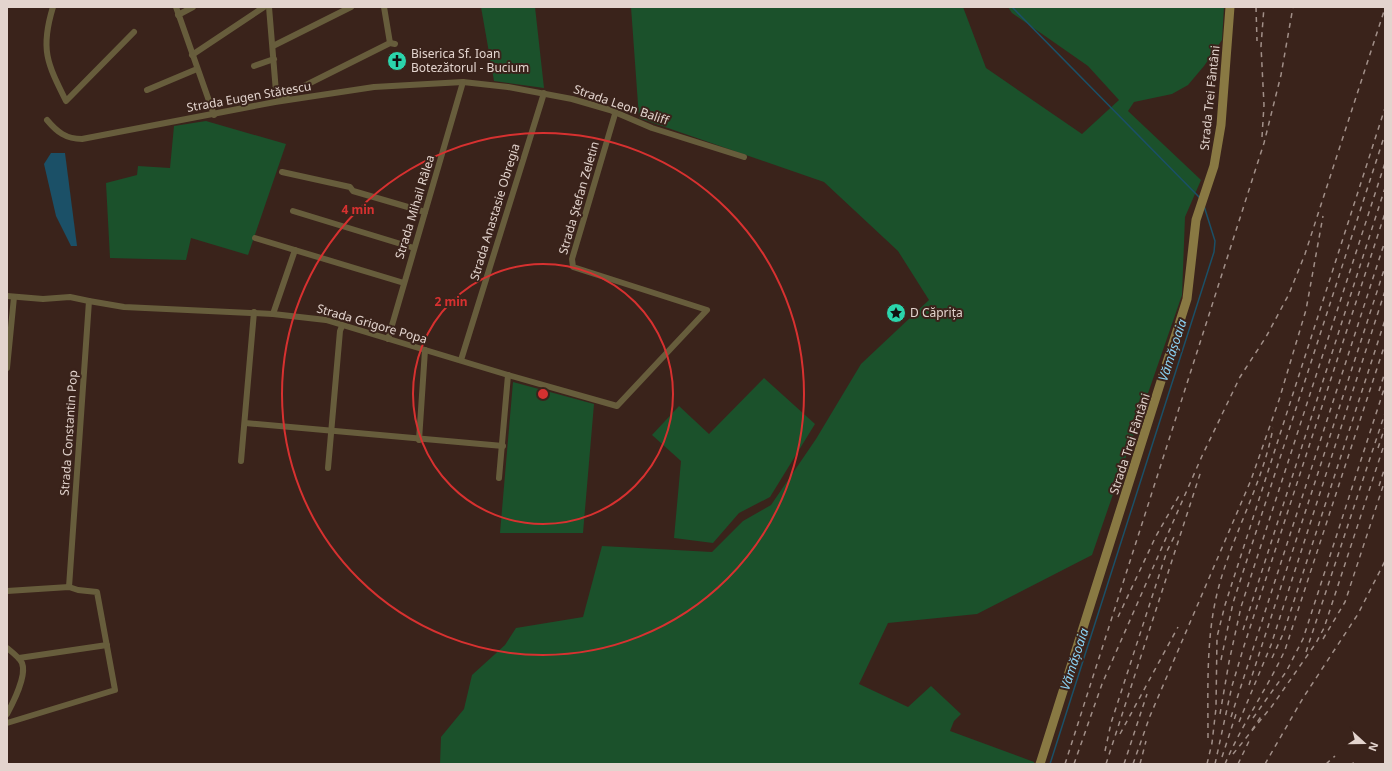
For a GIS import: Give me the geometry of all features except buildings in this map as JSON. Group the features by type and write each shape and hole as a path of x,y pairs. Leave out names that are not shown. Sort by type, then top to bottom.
{"main road":[{"name":"Strada Trei Fântâni","path":"1040,764 1183,319 1191,280 1193,236 1200,208 1214,166 1221,125 1230,7"}],"street":[{"path":"53,7 45,46 52,72 66,101 134,32"},
{"path":"176,7 214,115"},
{"path":"178,16 193,7"},
{"path":"192,55 264,7"},
{"path":"269,7 276,92 278,96 286,95 392,43 384,7"},
{"path":"273,46 351,7"},
{"path":"254,66 274,59"},
{"path":"147,90 197,69"},
{"name":"Strada Eugen Stătescu","path":"47,120 62,134 74,139 133,130 275,102 374,87 463,82"},
{"name":"Strada Leon Baliff","path":"463,82 544,93 593,105 652,128 744,157"},
{"name":"Strada Mihail Râlea","path":"388,339 463,82"},
{"name":"Strada Anastasie Obregia","path":"461,360 544,93"},
{"name":"Strada Ștefan Zeletin","path":"615,114 572,259 573,268 707,310 617,406"},
{"path":"282,172 350,187 353,191 425,212"},
{"path":"292,212 414,248"},
{"path":"255,238 404,283"},
{"path":"273,314 295,250"},
{"path":"7,368 10,296 43,300 70,297 89,301"},
{"name":"Strada Grigore Popa","path":"89,301 124,307 254,312 313,317 461,360 508,376 617,406"},
{"name":"Strada Constantin Pop","path":"69,587 89,301"},
{"path":"241,461 254,312"},
{"path":"328,468 342,326"},
{"path":"419,440 425,350"},
{"path":"499,478 508,376"},
{"path":"245,423 419,440 503,446"},
{"path":"7,591 69,587 78,590 98,592 115,690 7,723"},
{"path":"19,658 107,645"},
{"path":"7,648 19,658 23,664 21,682 7,714"}],"green space":[{"path":"481,7 535,7 544,88 494,81"},
{"path":"631,7 963,7 986,68 1082,134 1119,100 1088,66 1012,13 1008,7 1224,7 1222,40 1204,66 1188,85 1172,94 1134,102 1128,111 1201,180 1185,217 1182,295 1092,555 977,614 888,623 859,684 908,707 931,686 961,714 954,721 950,731 1034,762 1034,764 440,764 441,737 464,709 472,675 505,645 516,628 583,617 602,546 712,552 743,521 771,505 816,439 861,364 929,300 898,251 824,182 639,118"},
{"path":"206,121 286,144 248,255 191,238 186,260 110,258 106,183 137,175 138,166 170,168 174,126"},
{"path":"764,378 815,424 770,497 739,513 713,543 674,538 681,461 652,435 679,406 709,434"},
{"path":"513,382 594,404 583,533 500,533"}],"water":[{"path":"51,153 65,153 77,246 71,246 56,216 44,164"}],"waterway":[{"name":"Vămășoaia","path":"1012,7 1200,198"},
{"name":"Vămășoaia","path":"1050,764 1214,252 1215,241 1204,206"}],"railway":[{"path":"1256,7 1257,41"},
{"path":"1262,137 1264,105 1261,46 1264,7"},
{"path":"1065,764 1264,143 1281,75 1293,7"},
{"path":"1074,764 1102,684 1202,456 1240,377 1266,337 1289,294 1305,254 1385,8"},
{"path":"1207,764 1212,743 1216,708 1217,637 1225,605 1385,108"},
{"path":"1221,660 1233,603 1385,134"},
{"path":"1220,714 1241,607 1385,163"},
{"path":"1243,630 1385,188"},
{"path":"1215,764 1232,686 1244,646 1385,213"},
{"path":"1133,764 1150,716 1251,480 1279,400 1306,310 1323,216"},
{"path":"1231,717 1385,241"},
{"path":"1249,685 1385,267"},
{"path":"1239,722 1271,645 1385,291"},
{"path":"1272,658 1283,634 1385,320"},
{"path":"1225,764 1285,650 1385,344"},
{"path":"1379,391 1385,372"},
{"path":"1253,718 1286,672 1303,639 1385,386"},
{"path":"1306,652 1385,413"},
{"path":"1378,448 1385,427"},
{"path":"1208,738 1209,650 1216,598 1229,555 1254,492 1268,450 1273,428"},
{"path":"1233,754 1272,706 1316,643 1324,628 1385,442"},
{"path":"1379,486 1385,467"},
{"path":"1106,764 1201,471"},
{"path":"1323,639 1345,602 1385,480"},
{"path":"1118,617 1156,536 1180,494"},
{"path":"1105,751 1111,723 1167,551 1176,533"},
{"path":"1265,764 1303,698 1358,614 1385,561"},
{"path":"1120,734 1178,627"},
{"path":"1124,764 1147,694"},
{"path":"1222,757 1237,711"},
{"path":"1252,730 1262,715"},
{"path":"1238,764 1251,737"},
{"path":"1140,764 1146,741"},
{"path":"1326,764 1335,756"}],"place":[{"name":"Biserica Sf. Ioan Botezătorul - Bucium","path":"397,61"},
{"name":"D Căprița","path":"896,313"}]}
